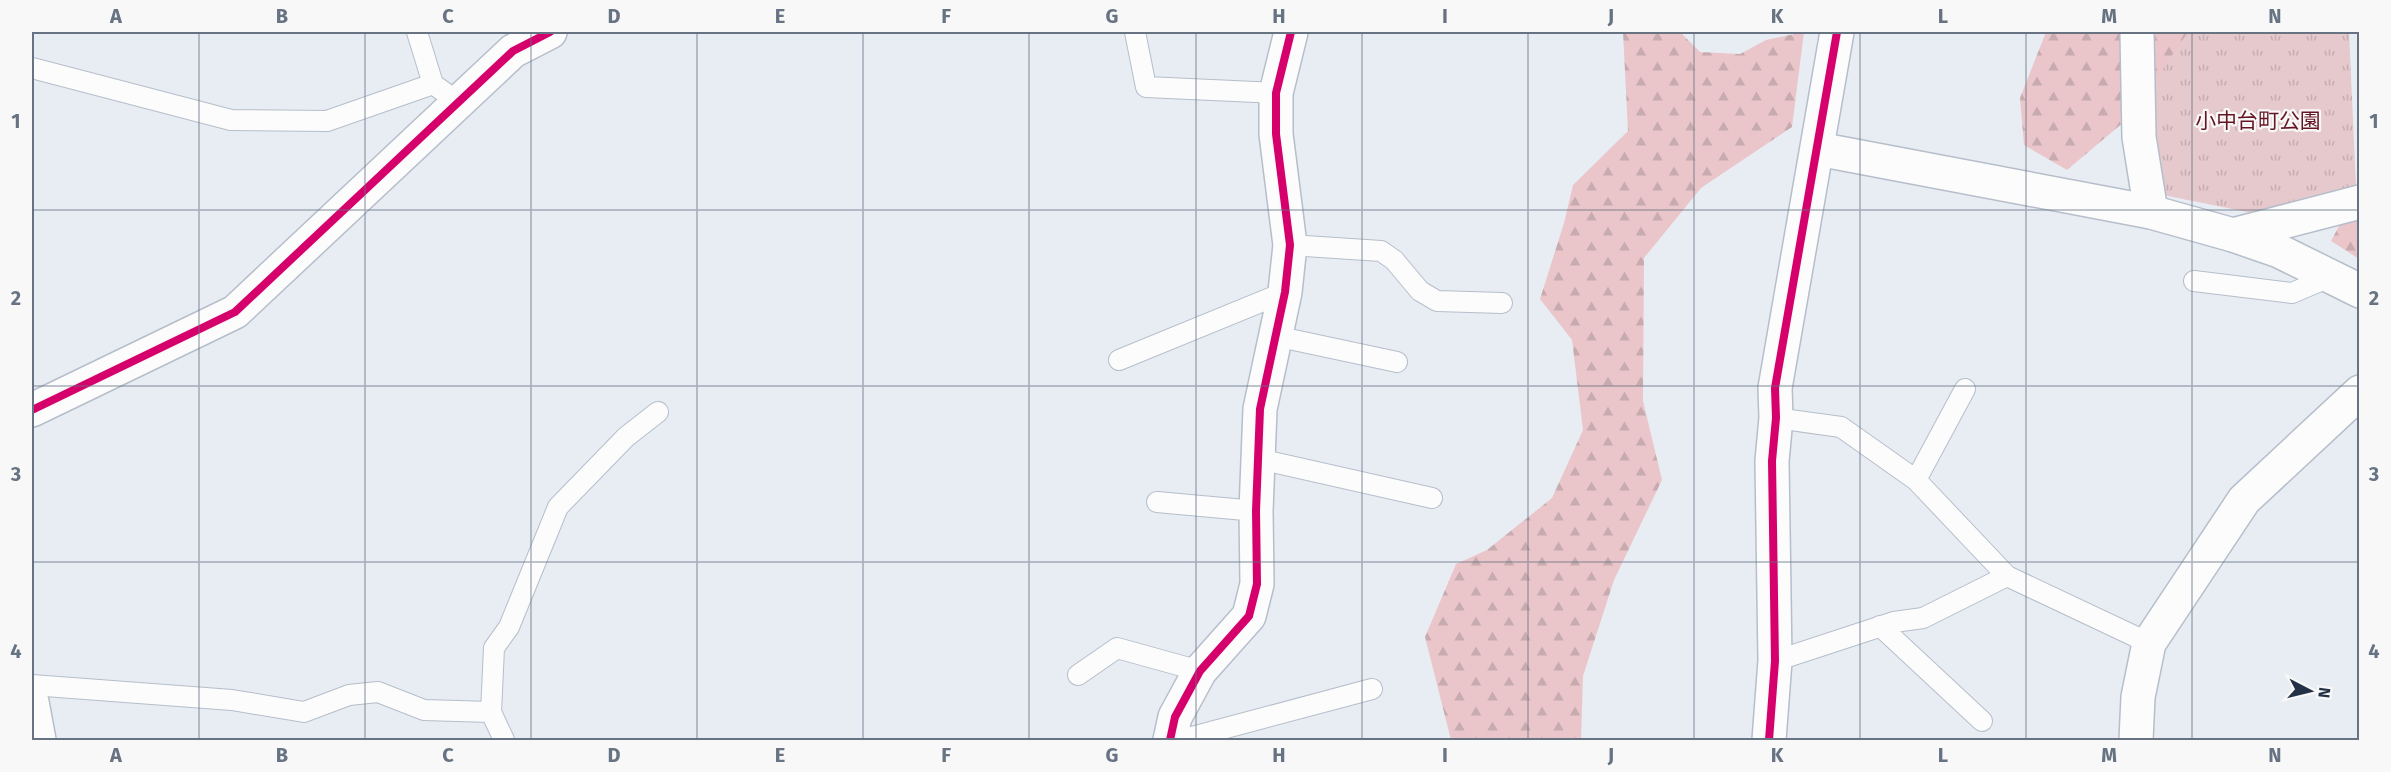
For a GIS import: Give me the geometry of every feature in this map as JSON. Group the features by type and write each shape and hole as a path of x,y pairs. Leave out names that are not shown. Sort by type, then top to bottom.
{"street":[{"path":"32,410 235,312 446,93 513,51 550,32"},
{"path":"1170,741 1174,717 1200,671 1249,616 1257,584 1256,512 1260,409 1285,292 1290,245 1276,134 1276,93 1291,32"},
{"path":"1766,733 1775,661 1772,461 1776,418 1775,388 1838,32"},
{"path":"2137,32 2139,137 2151,212"},
{"path":"1818,149 2151,212 2279,250 2345,283"},
{"path":"2234,235 2360,202"},
{"path":"2136,741 2138,697 2149,643 2244,500 2360,392"},
{"path":"32,702 39,741"}],"lane":[{"path":"32,68 231,120 327,121 446,93 417,32"},
{"path":"1135,32 1146,87 1276,93"},
{"path":"1290,245 1381,251 1394,260 1419,291 1437,302 1502,303"},
{"path":"2194,281 2292,293 2345,283"},
{"path":"1119,360 1285,292"},
{"path":"1275,336 1397,362"},
{"path":"1916,480 1965,389"},
{"path":"504,741 491,712 494,648 509,627 558,507 626,436 658,412"},
{"path":"1776,418 1841,427 1916,480 2007,576 2149,643"},
{"path":"1259,459 1432,498"},
{"path":"1157,502 1256,512"},
{"path":"1775,661 1880,626 1923,618 2007,576"},
{"path":"1880,626 1982,721"},
{"path":"1078,675 1117,648 1200,671"},
{"path":"32,685 232,700 304,712 350,695 378,692 424,710 491,712"},
{"path":"1182,741 1372,689"}],"green space":[{"path":"1623,32 1683,32 1683,35 1700,52 1740,54 1766,40 1804,32 1792,127 1701,188 1644,258 1643,401 1662,480 1614,580 1583,676 1581,740 1451,740 1425,637 1456,564 1487,550 1552,498 1583,430 1572,340 1540,299 1564,223 1573,185 1628,131"},
{"path":"2046,32 2188,32 2131,116 2067,170 2024,145 2020,98"},
{"name":"小中台町公園","path":"2145,32 2349,32 2356,187 2262,215 2158,194"},
{"path":"2359,189 2359,259 2331,241"}],"cycle path":[{"path":"32,410 235,312 513,51 550,32"},
{"path":"1170,740 1175,717 1200,671 1249,616 1257,584 1256,511 1260,409 1285,292 1290,245 1276,134 1276,93 1291,32"},
{"path":"1769,740 1775,661 1772,461 1776,418 1775,388 1837,32"}]}
